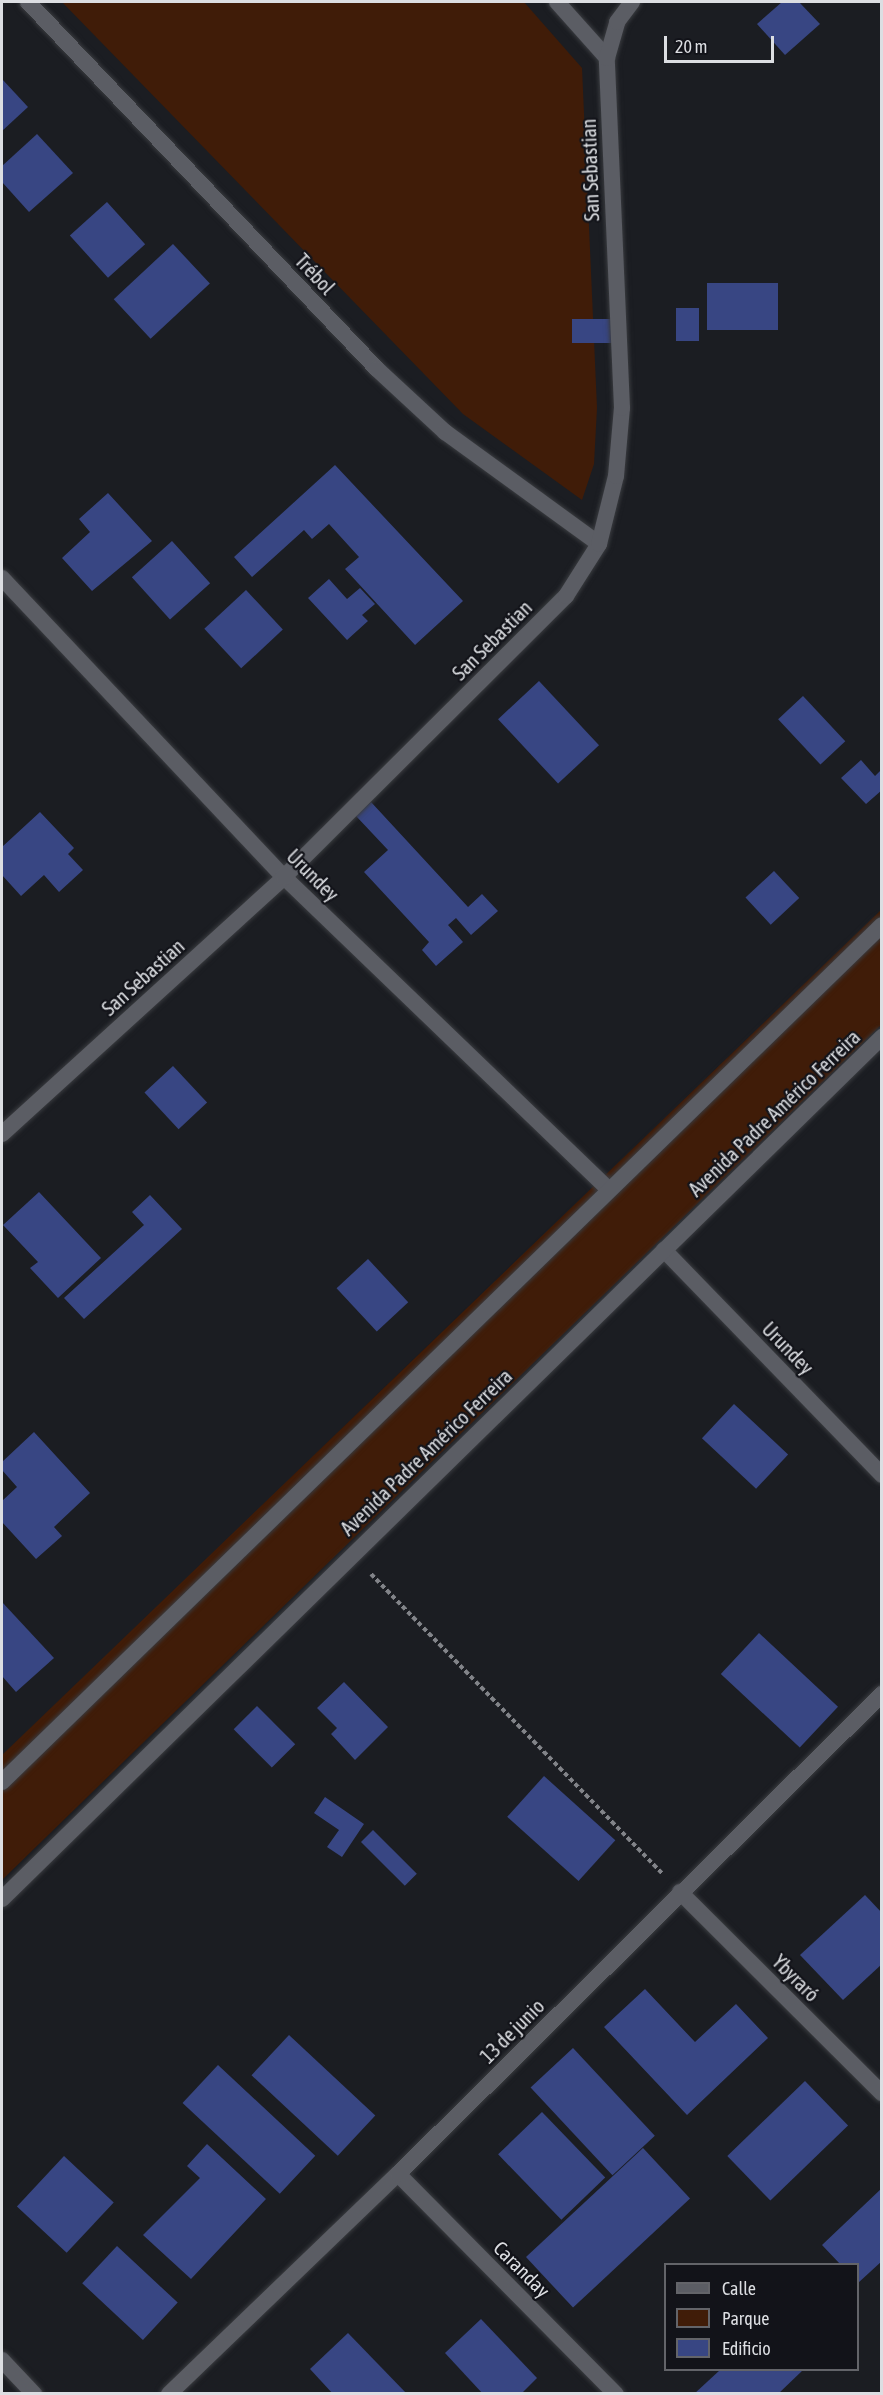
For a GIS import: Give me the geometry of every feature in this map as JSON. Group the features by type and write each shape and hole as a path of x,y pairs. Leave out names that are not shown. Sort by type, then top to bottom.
{"street":[{"name":"Trébol","path":"28,2 377,369 445,432 599,544"},
{"path":"557,2 607,58"},
{"name":"San Sebastian","path":"2,1134 284,877 566,596 599,544 616,476 622,408 607,58 616,22 632,2"},
{"name":"Urundey","path":"2,578 284,877 608,1189"},
{"path":"2,1782 608,1189 882,925"},
{"name":"Avenida Padre Américo Ferreira","path":"2,1899 882,1037"},
{"name":"Urundey","path":"664,1250 882,1474"},
{"name":"13 de junio","path":"169,2394 398,2174 882,1694"},
{"name":"Ybyraró","path":"680,1892 882,2093"},
{"name":"Caranday","path":"398,2174 616,2394"},
{"path":"2,2360 34,2394"}],"path":[{"path":"352,1554 680,1892"}],"green space":[{"path":"62,2 524,2 582,68 597,408 594,464 582,500 463,414"},
{"path":"881,910 881,1025 2,1880 2,1755"}],"building":[{"path":"782,2 799,2 820,24 785,55 757,24"},
{"path":"2,79 28,107 2,131"},
{"path":"37,134 73,173 29,212 2,182 2,166"},
{"path":"107,202 145,244 108,278 70,235"},
{"path":"173,244 210,283 151,339 114,299"},
{"path":"707,283 778,283 778,330 707,330"},
{"path":"676,308 699,308 699,341 676,341"},
{"path":"572,319 615,319 615,343 572,343"},
{"path":"335,465 463,601 415,645 345,569 359,557 329,524 312,539 304,530 252,577 234,557"},
{"path":"108,493 152,541 92,591 62,558 90,532 79,519"},
{"path":"172,541 210,583 170,619 132,577"},
{"path":"329,579 347,599 360,588 375,604 362,615 368,621 347,640 308,598"},
{"path":"246,590 283,629 241,668 204,629"},
{"path":"539,681 599,745 558,784 498,719"},
{"path":"803,696 845,741 820,765 778,719"},
{"path":"861,760 875,776 882,769 882,790 866,804 841,778"},
{"path":"371,802 468,907 482,894 498,911 471,935 456,918 448,925 463,942 436,966 422,950 429,942 364,872 388,850 356,816"},
{"path":"40,812 74,848 68,854 83,870 59,892 44,875 21,896 2,875 2,847"},
{"path":"774,871 799,898 771,925 745,898"},
{"path":"173,1066 207,1103 179,1129 144,1093"},
{"path":"39,1192 101,1258 58,1298 30,1268 38,1262 3,1225"},
{"path":"150,1195 182,1229 84,1319 64,1298 144,1225 132,1212"},
{"path":"368,1259 408,1302 377,1331 337,1288"},
{"path":"734,1404 788,1454 756,1489 702,1438"},
{"path":"34,1432 90,1493 54,1527 62,1536 36,1559 2,1522 2,1501 17,1487 2,1470 2,1462"},
{"path":"2,1602 54,1658 16,1692 2,1676"},
{"path":"759,1633 838,1707 800,1748 721,1674"},
{"path":"344,1682 388,1727 355,1760 331,1734 337,1728 317,1708"},
{"path":"257,1706 295,1744 272,1768 234,1729"},
{"path":"544,1776 615,1840 579,1881 507,1817"},
{"path":"325,1797 364,1824 342,1857 327,1847 339,1830 314,1813"},
{"path":"373,1830 417,1874 405,1886 361,1842"},
{"path":"865,1895 882,1913 882,1964 843,2000 800,1955"},
{"path":"645,1989 695,2042 736,2004 768,2038 687,2115 604,2027"},
{"path":"289,2035 375,2115 338,2156 251,2075"},
{"path":"573,2048 655,2136 612,2175 531,2088"},
{"path":"218,2065 315,2156 280,2194 183,2103"},
{"path":"805,2081 848,2126 770,2201 727,2156"},
{"path":"542,2112 605,2177 561,2220 498,2154"},
{"path":"207,2144 266,2199 191,2279 143,2235 200,2178 187,2166"},
{"path":"643,2148 690,2198 573,2308 526,2257"},
{"path":"64,2156 114,2202 67,2253 17,2206"},
{"path":"882,2188 882,2261 859,2282 859,2263 839,2263 822,2245"},
{"path":"117,2246 178,2303 143,2340 82,2283"},
{"path":"481,2319 537,2378 521,2394 483,2394 445,2353"},
{"path":"348,2333 407,2394 333,2394 310,2369"},
{"path":"719,2371 802,2371 778,2394 694,2394"}]}
